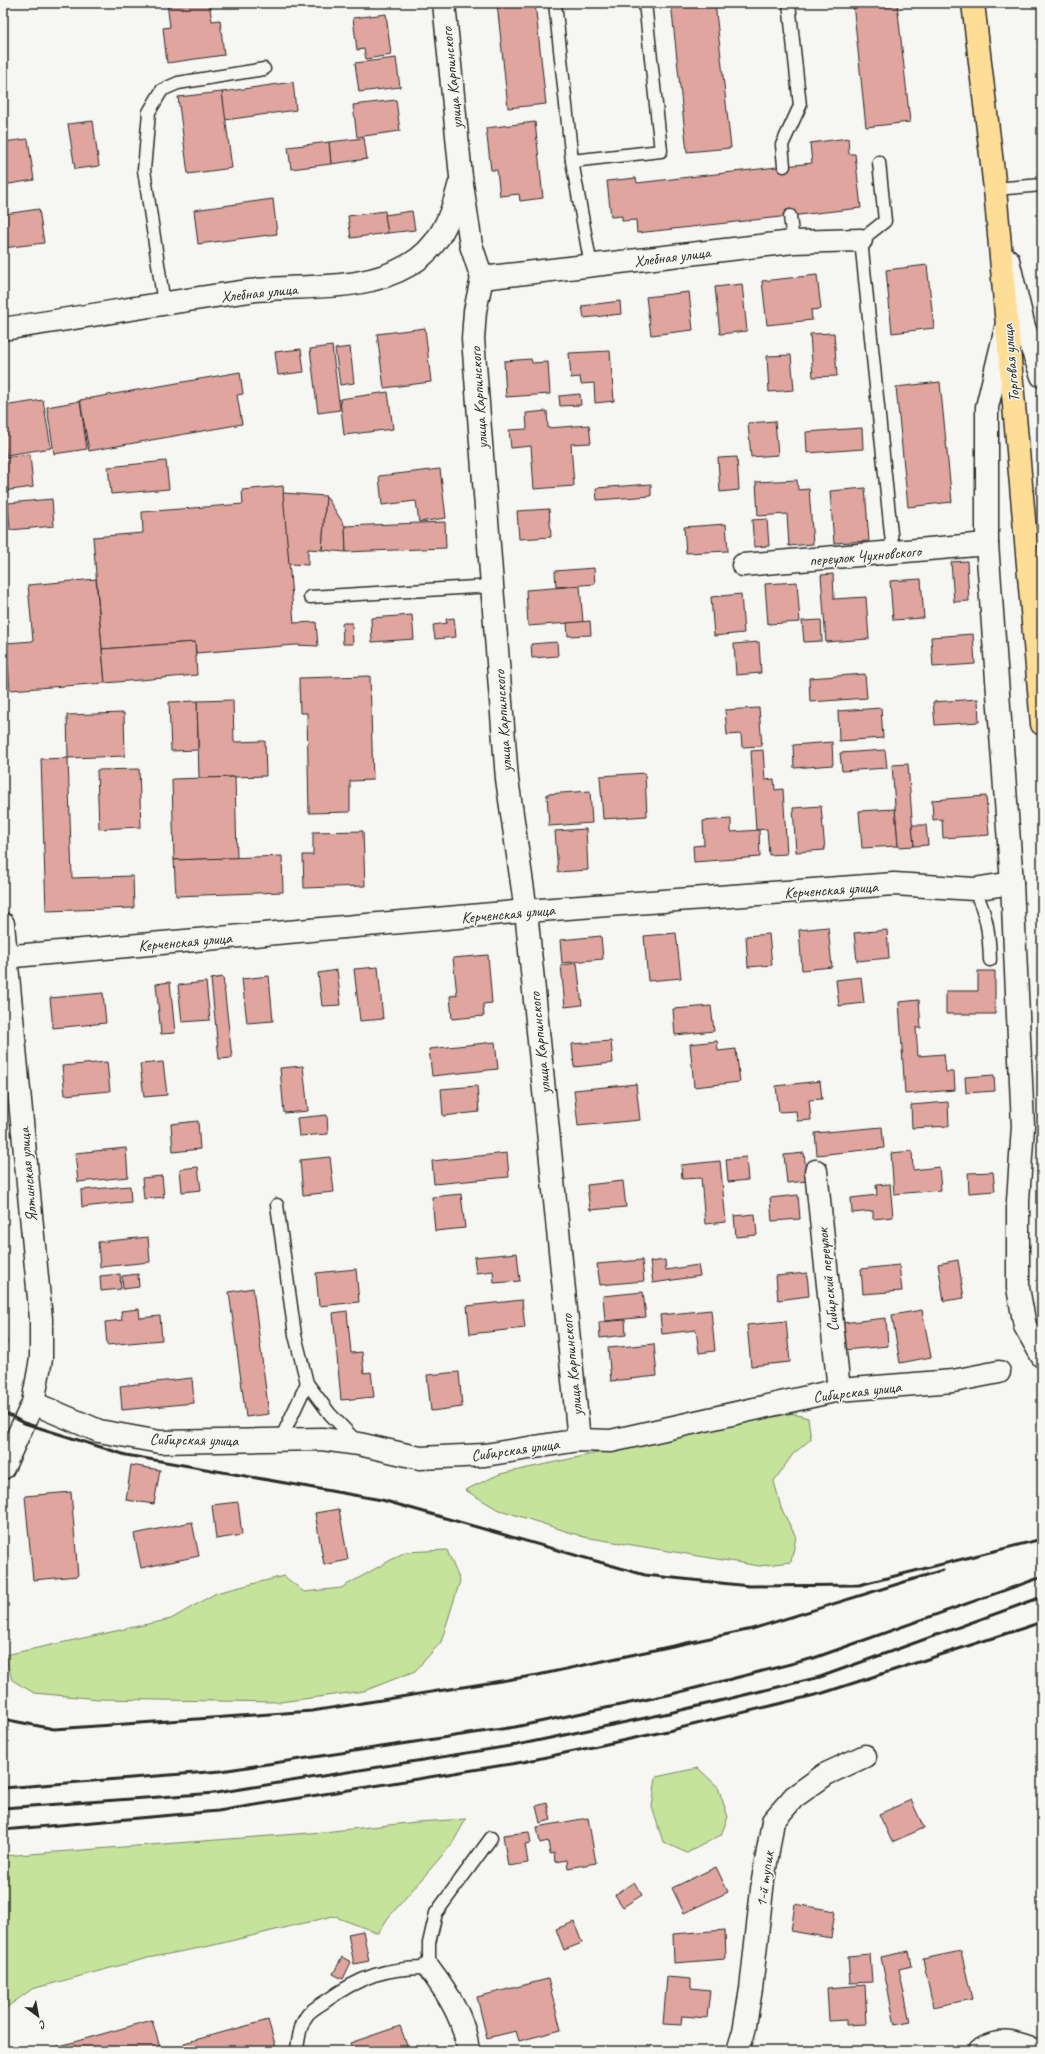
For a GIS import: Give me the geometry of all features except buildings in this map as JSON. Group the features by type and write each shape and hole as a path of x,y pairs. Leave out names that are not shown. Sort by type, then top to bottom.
{"main road":[{"name":"Торговая улица","path":"973,3 995,189 1042,724"}],"street":[{"name":"улица Карпинского","path":"444,3 461,177 471,245 482,278 475,311 473,339 507,779 526,911 579,1440"},
{"name":"Хлебная улица","path":"3,329 250,291 340,284 380,278 409,265 435,243 452,214 461,177"},
{"path":"997,217 1024,327 1042,376"},
{"name":"Хлебная улица","path":"482,278 793,242 861,240"},
{"path":"1006,325 987,407 987,544 1012,883 1023,1126 1018,1201 1018,1288 1025,1326 1042,1356"},
{"name":"переулок Чухновского","path":"743,565 987,544"},
{"name":"Керченская улица","path":"5,956 526,911 894,884 974,889 1012,883"},
{"name":"Ялтинская улица","path":"3,924 41,1319 41,1359 33,1403 3,1468"},
{"name":"Сибирский переулок","path":"816,1171 839,1390"},
{"name":"Сибирская улица","path":"33,1403 99,1431 160,1442 322,1439 359,1444 420,1458 485,1455 579,1440 618,1440 839,1390 953,1381 1000,1372"},
{"name":"1-й тупик","path":"738,2051 744,2031 751,1989 763,1880 772,1821 794,1797 826,1774 865,1756"},
{"path":"429,1968 447,1991 458,2013 468,2051"},
{"path":"979,2051 992,2043 1007,2041 1038,2051"}],"lane":[{"path":"555,3 572,161 591,266"},
{"path":"572,161 662,151 645,3"},
{"path":"784,166 782,145 800,106 789,3"},
{"path":"164,304 144,170 149,112 162,90 178,83 264,69"},
{"path":"879,162 885,221 861,240 893,553"},
{"path":"995,189 1042,185"},
{"path":"790,216 793,242"},
{"path":"310,597 492,586"},
{"path":"974,889 986,916 989,930 990,960"},
{"path":"277,1205 295,1335 307,1383 330,1414 359,1444"},
{"path":"282,1439 307,1383"},
{"path":"297,2049 300,2028 309,2014 334,1995 372,1974 407,1967 429,1968 429,1943 436,1913 492,1838"}],"green space":[{"path":"787,1412 808,1418 811,1439 793,1454 774,1481 781,1508 796,1537 791,1562 759,1566 584,1537 497,1509 465,1490 500,1474"},
{"path":"447,1550 460,1581 441,1642 415,1671 364,1691 280,1702 99,1699 34,1693 12,1680 5,1655 171,1619 216,1593 284,1576 304,1592 341,1588 405,1552"},
{"path":"698,1768 718,1787 728,1817 721,1835 687,1853 663,1842 652,1807 656,1777"},
{"path":"466,1819 452,1844 388,1918 378,1933 333,1916 210,1946 148,1958 32,1989 3,2010 3,1856 323,1832 417,1822"}],"railway":[{"path":"3,1412 24,1423 126,1455 382,1500 645,1575 749,1586 859,1585 1042,1539"},
{"path":"3,1719 54,1729 312,1711 538,1675 752,1629 943,1570"},
{"path":"3,1788 221,1771 515,1727 668,1695 814,1658 1042,1577"},
{"path":"3,1808 216,1793 517,1745 669,1713 820,1677 1042,1597"},
{"path":"3,1830 218,1811 523,1762 672,1730 823,1693 1042,1622"}]}
